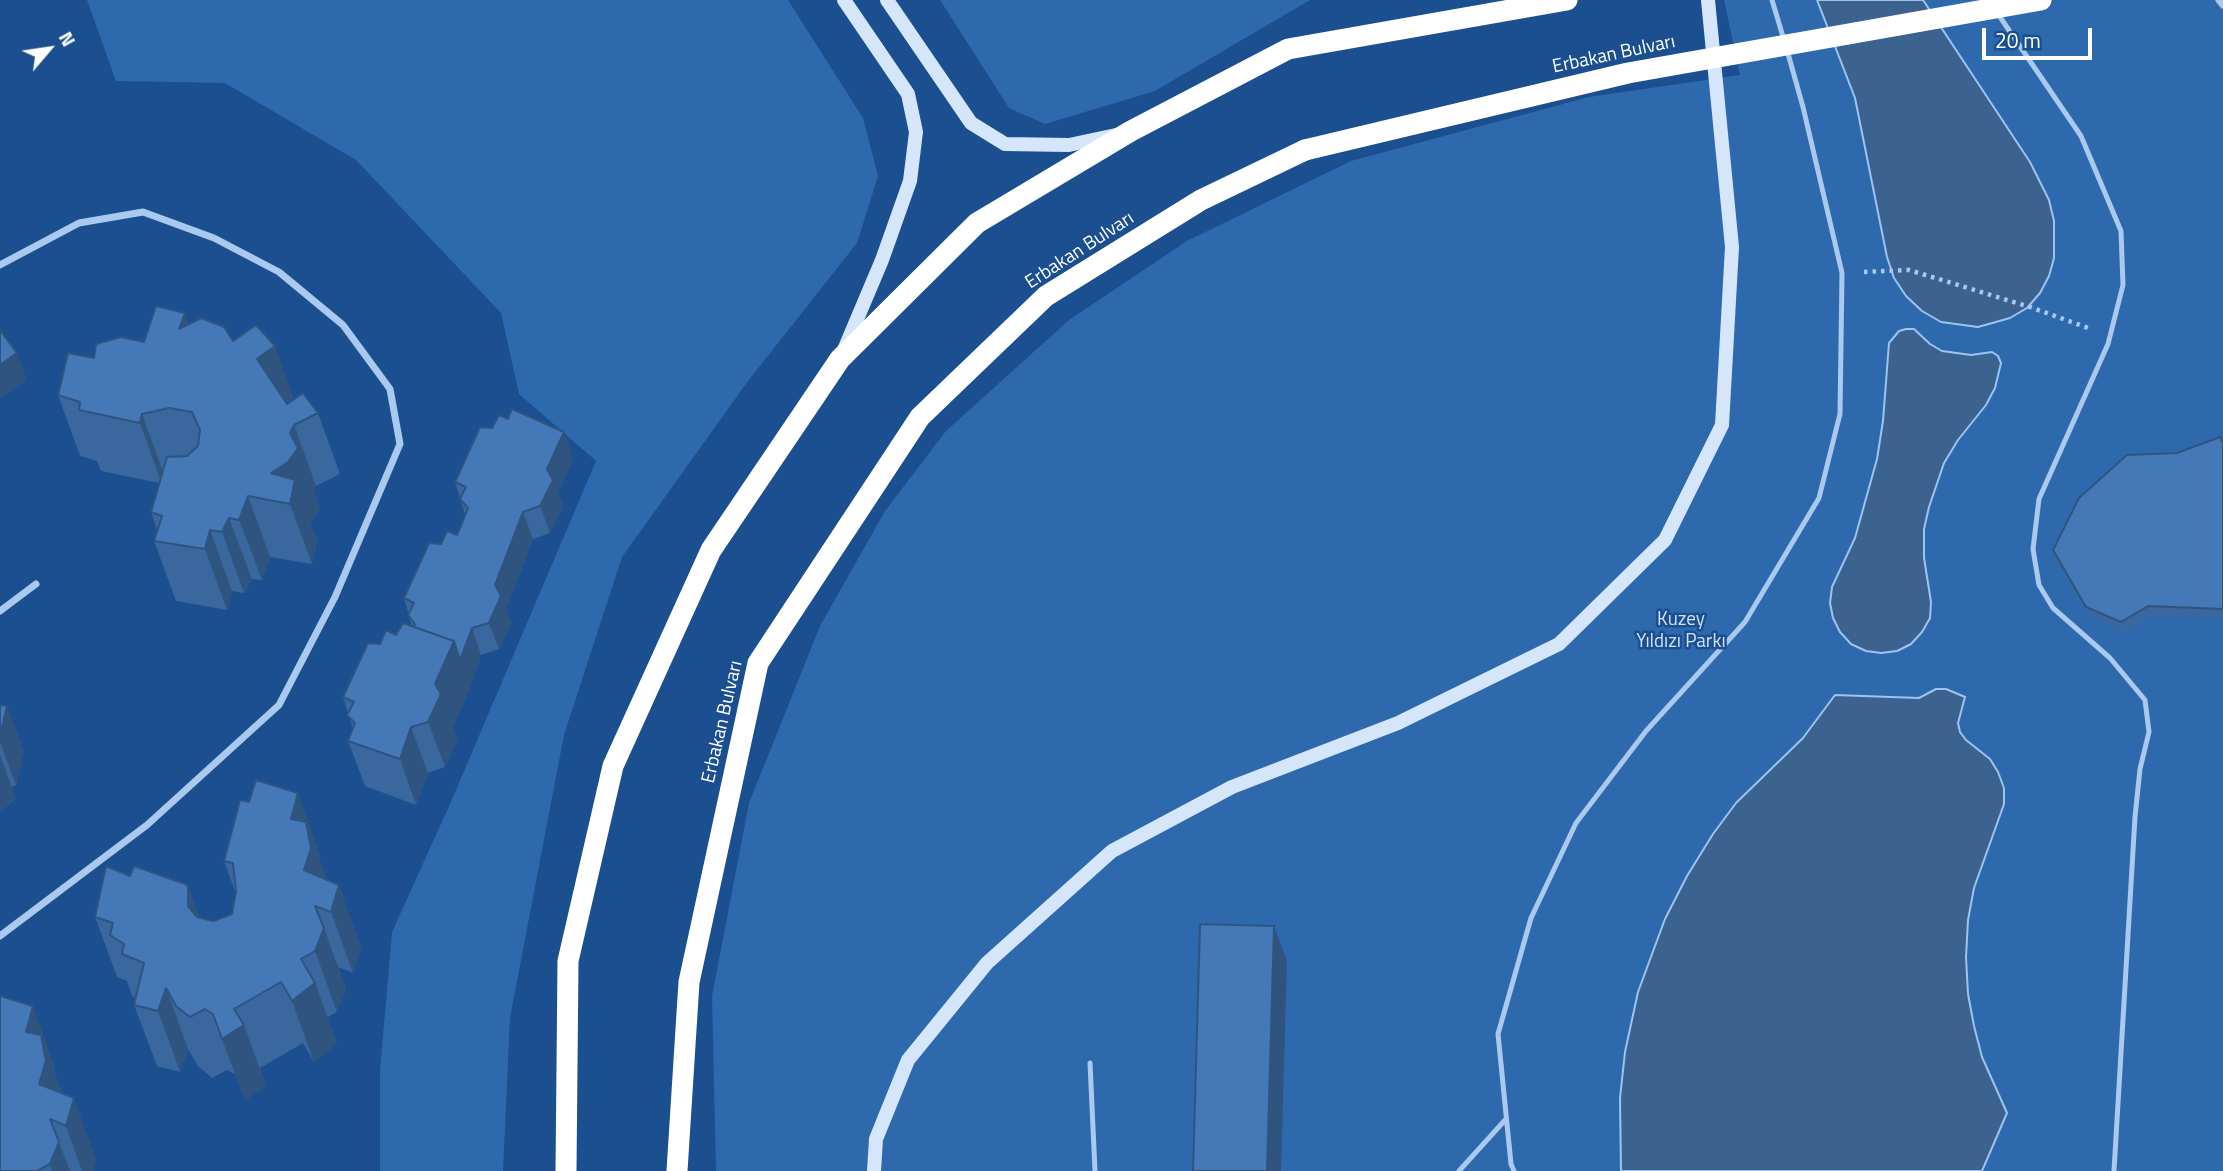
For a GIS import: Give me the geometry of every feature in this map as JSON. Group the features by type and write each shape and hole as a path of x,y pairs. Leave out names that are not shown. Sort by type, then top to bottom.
{"highway":[{"path":"566,1171 568,961 613,766 711,550 840,359 977,223 1131,131 1288,49 1567,0"},
{"name":"Erbakan Bulvarı","path":"677,1171 689,982 758,663 920,417 1046,296 1201,201 1305,150 1629,74 2041,0"}],"street":[{"path":"840,359 910,181 916,132 908,94 844,0"},
{"path":"887,0 971,123 1005,144 1069,145 1131,131"},
{"path":"874,1171 876,1139 908,1060 988,963 1112,851 1231,788 1398,723 1559,643 1665,540 1722,425 1732,247 1708,0"},
{"path":"2219,0 2223,5"},
{"path":"0,265 79,223 143,212 214,237 279,271 342,325 390,389 400,444 335,597 279,705 147,825 0,936"},
{"path":"0,611 36,584"}],"lane":[{"path":"1514,1171 1511,1164 1498,1034 1531,918 1576,823 1646,731 1745,622 1819,498 1840,414 1842,274 1803,107 1772,0"},
{"path":"1989,0 2081,136 2121,231 2123,285 2110,335 2039,499 2032,549 2039,585 2053,608 2110,658 2145,700 2149,732 2140,769 2134,817 2114,1171"},
{"path":"1090,1063 1095,1171"},
{"path":"1459,1171 1506,1118"}],"path":[{"path":"1842,274 1909,270 2110,335"}],"green space":[{"path":"87,0 788,0 863,118 878,176 857,243 748,381 622,557 564,735 510,1018 503,1171 380,1171 380,1070 392,932 450,804 596,461 519,394 501,313 356,160 225,83 116,81"},
{"path":"940,0 1310,0 1155,91 1045,124 1009,108"},
{"name":"Kuzey Yıldızı Parkı","path":"1724,0 2223,0 2223,1171 716,1171 712,996 749,803 820,626 885,511 946,431 1069,320 1187,241 1351,161 1589,97 1740,75"}],"shaded area":[{"path":"1817,0 1923,0 2030,162 2049,200 2054,221 2054,258 2040,293 2027,308 2010,318 1978,327 1941,322 1922,311 1906,296 1894,278 1887,257 1855,98"},
{"path":"1914,329 1942,351 1971,355 1992,352 1998,356 2001,363 1995,388 1986,405 1958,440 1944,463 1929,507 1924,529 1924,558 1931,602 1930,618 1911,644 1897,651 1881,653 1866,651 1851,644 1840,632 1830,603 1832,587 1855,538 1877,459 1889,343 1899,331"},
{"path":"1936,689 1946,689 1965,697 1958,723 1960,732 1990,759 2004,788 2004,804 1974,888 1968,920 1968,994 1974,1026 1982,1057 2007,1113 1982,1171 1621,1171 1620,1098 1625,1052 1638,992 1665,919 1713,834 1736,803 1803,738 1835,695 1919,698"}],"building":[{"path":"156,306 185,313 179,329 201,318 224,327 233,341 256,325 275,346 257,359 287,404 303,393 318,413 294,425 290,433 298,448 288,462 271,473 295,480 290,504 248,496 239,520 229,518 222,532 210,530 205,549 154,541 162,516 151,512 167,457 187,456 198,446 200,430 192,412 169,408 142,414 140,423 79,410 80,402 58,395 68,353 94,358 96,344 121,337 144,342"},
{"path":"0,330 17,353 0,365"},
{"path":"512,409 564,432 547,469 553,480 540,506 523,512 495,585 501,596 489,623 472,628 460,660 454,641 414,627 415,624 408,615 414,603 404,598 429,543 441,544 447,531 457,535 468,508 460,499 466,487 455,482 480,427 492,428 499,415 508,419"},
{"path":"2220,437 2223,443 2223,609 2148,606 2121,622 2086,607 2053,550 2079,498 2127,455 2177,453"},
{"path":"403,623 454,641 435,684 441,694 428,722 411,727 400,759 348,741 355,723 347,715 354,702 343,697 368,643 380,644 386,630 396,635"},
{"path":"0,705 7,706 0,736"},
{"path":"256,780 298,793 291,819 306,822 311,848 304,870 339,885 331,912 315,906 324,928 315,951 301,959 315,983 292,1001 281,982 234,1009 244,1025 222,1039 213,1014 205,1009 190,1017 176,1006 166,988 158,1011 134,1005 144,963 122,954 124,944 110,935 113,923 95,917 106,866 130,876 134,866 188,885 188,906 197,917 213,921 232,914 236,891 233,863 224,861 240,800 249,802"},
{"path":"1200,924 1274,926 1267,1171 1193,1171"},
{"path":"0,996 33,1006 26,1032 41,1035 46,1061 39,1084 74,1098 66,1126 50,1119 59,1142 50,1164 37,1171 0,1171"}]}
